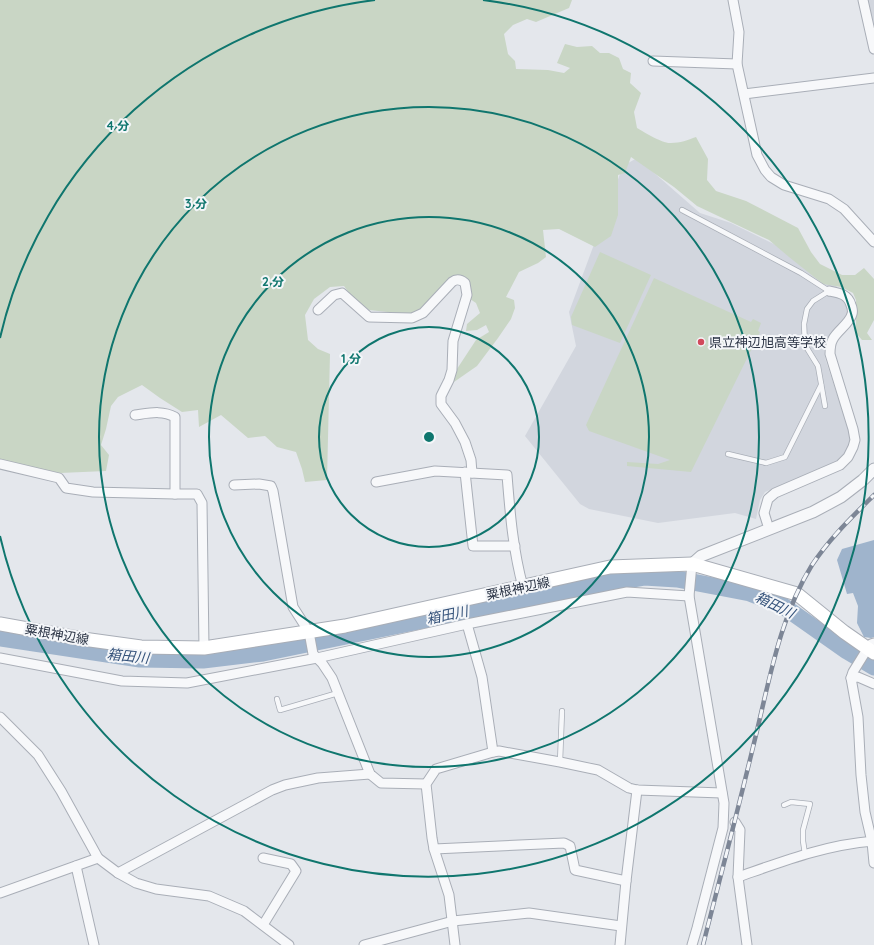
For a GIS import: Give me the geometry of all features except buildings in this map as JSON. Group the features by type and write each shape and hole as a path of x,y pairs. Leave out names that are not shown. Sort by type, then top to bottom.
{"main road":[{"name":"粟根神辺線","path":"0,624 83,639 141,647 204,648 309,634 610,567 692,566 797,594 844,632 870,649"}],"street":[{"path":"733,0 739,32 737,64 757,155 765,170 771,177 784,184 829,199 844,209 874,242"},
{"path":"863,0 874,49"},
{"path":"653,61 737,64"},
{"path":"744,94 874,78"},
{"path":"318,310 334,295 342,293 370,317 412,318 423,313 455,280 462,280 466,284 468,295 453,341 452,370 441,396 441,404 455,423 465,442 471,460 469,473 473,546 515,546"},
{"path":"769,529 764,513 768,499 775,493 840,465 848,456 855,440 830,354 832,340 852,314 852,306 844,294 829,291"},
{"path":"135,415 154,412 168,413 175,417 175,494"},
{"path":"0,464 59,478 66,488 93,492 197,494 202,502 204,648"},
{"path":"692,945 723,828 724,803 689,594 692,566 701,556 813,512 841,496 863,480 874,469"},
{"path":"376,482 435,471 507,475 515,546 523,587"},
{"path":"234,485 259,484 271,486 294,607 309,634 315,656 322,663 332,678 370,774 381,783 426,784"},
{"path":"0,658 122,681 187,683 627,592 689,594"},
{"path":"467,624 482,677 493,752"},
{"path":"870,649 852,675 858,717 861,775 865,812 873,842 874,863"},
{"path":"852,675 874,684"},
{"path":"0,717 38,755 98,858 118,873 136,883 156,889 209,896 244,911 289,945"},
{"path":"455,945 449,895 434,848 426,784 436,769 500,751 598,770 629,788 637,790 722,793"},
{"path":"118,873 272,790 318,778 370,774"},
{"path":"620,945 637,790"},
{"path":"735,822 740,830 738,877 747,945"},
{"path":"738,877 829,847 873,842"},
{"path":"434,848 564,843 570,846 575,870 626,881"},
{"path":"0,893 98,858"},
{"path":"263,858 290,864 296,871 263,925"},
{"path":"76,866 94,945"},
{"path":"364,945 453,920 529,913 621,926"}],"lane":[{"path":"682,210 801,273 829,291 813,301 807,309 804,324 805,345 818,366 825,406"},
{"path":"728,454 766,462 785,456 821,386"},
{"path":"277,699 280,710 338,693"},
{"path":"560,762 562,711"},
{"path":"784,805 791,802 810,804 803,830 805,854"}],"shaded area":[{"path":"867,0 874,0 874,34"},
{"name":"県立神辺旭高等学校","path":"637,158 700,213 731,223 782,248 837,285 835,296 843,301 847,307 847,314 828,339 824,348 825,358 849,431 850,440 847,451 839,460 765,492 760,500 756,519 735,513 658,523 589,509 580,504 525,436 576,346 569,312 623,166"}],"green space":[{"path":"0,0 572,0 569,8 536,22 527,19 513,25 504,34 508,54 515,61 516,69 548,70 564,73 570,68 557,63 565,44 577,47 592,46 600,53 609,53 619,58 623,69 631,73 630,83 641,93 634,112 637,128 663,142 668,143 681,142 696,137 708,159 707,180 716,191 746,201 798,228 811,252 820,264 842,275 855,275 864,268 874,279 874,320 867,333 872,340 862,340 856,333 856,300 853,293 841,287 823,284 769,240 697,206 674,187 631,157 625,173 618,175 618,215 611,236 595,247 559,229 543,230 546,257 538,263 519,272 506,297 514,300 515,308 511,319 477,366 454,382 455,372 476,340 489,332 486,325 477,330 466,331 467,324 480,313 476,303 470,299 468,279 464,276 457,278 444,286 415,315 369,310 354,300 344,286 330,287 314,299 305,315 308,340 318,349 330,354 327,480 305,482 296,452 277,447 265,436 248,438 221,415 199,427 198,410 182,412 142,385 118,397 111,406 101,445 109,455 106,471 60,473 0,461"},
{"path":"600,252 651,275 620,343 572,325 571,317"},
{"path":"654,278 751,322 753,319 761,323 758,331 760,332 691,472 627,466 627,462 658,464 670,460 589,431 586,425"}],"water":[{"path":"874,540 874,637 871,638 864,637 857,623 858,606 853,593 847,594 837,560 842,549"}],"waterway":[{"name":"箱田川","path":"0,638 140,659 203,660 263,653 580,588 644,577 677,579 750,593 783,606 847,651 874,667"}],"railway":[{"path":"703,945 742,793 770,674 791,607 801,585 819,555 841,528 874,495"}],"place":[{"name":"県立神辺旭高等学校","path":"701,342"}]}
